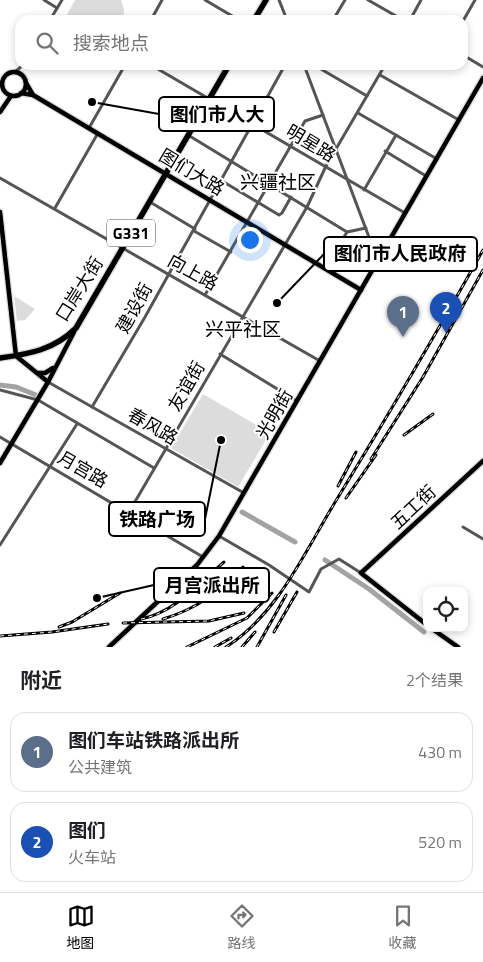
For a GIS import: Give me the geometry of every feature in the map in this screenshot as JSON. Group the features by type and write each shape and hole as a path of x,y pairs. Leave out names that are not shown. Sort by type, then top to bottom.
{"highway":[{"path":"257,15 266,0"},
{"name":"口岸大街","path":"0,358 36,353 50,347 76,328 225,70"}],"main road":[{"path":"11,96 4,92 1,83 4,76 15,72 22,76 33,95"},
{"name":"光明街","path":"110,647 171,591 204,557 220,536 483,78"},
{"path":"22,93 26,83"},
{"path":"0,112 11,96 22,93 33,95"},
{"name":"图们大路","path":"33,95 361,290"},
{"path":"0,212 16,356 48,382"},
{"path":"0,463 38,400 76,328"},
{"path":"36,373 51,371 58,363"},
{"name":"五工街","path":"361,573 483,460"},
{"path":"361,573 423,622"},
{"path":"437,632 458,647"}],"street":[{"path":"44,0 58,8"},
{"path":"53,15 62,0"},
{"path":"153,15 162,0"},
{"path":"205,0 230,15"},
{"path":"279,0 285,15"},
{"path":"336,15 345,0"},
{"path":"368,0 394,15"},
{"path":"413,15 422,0"},
{"path":"466,15 474,0"},
{"path":"468,59 483,67"},
{"path":"89,128 122,70"},
{"name":"明星路","path":"160,70 405,214"},
{"name":"建设街","path":"92,407 169,275 222,181 230,161 282,70"},
{"path":"306,70 378,261"},
{"path":"323,70 367,96"},
{"name":"友谊街","path":"129,512 307,207 336,149 382,70"},
{"path":"380,75 459,120"},
{"path":"358,113 437,159"},
{"path":"205,295 304,122 323,115"},
{"path":"55,208 98,133"},
{"path":"188,135 347,232 366,228"},
{"path":"364,190 396,135"},
{"path":"385,151 426,176"},
{"name":"向上路","path":"0,178 320,362"},
{"path":"222,181 279,215 291,197"},
{"path":"150,202 231,252"},
{"path":"325,268 347,232"},
{"path":"220,354 298,401"},
{"name":"春风路","path":"48,382 244,494"},
{"path":"0,390 38,400 154,468"},
{"path":"0,544 77,424"},
{"name":"月宫路","path":"0,437 204,557"},
{"path":"463,527 483,539"},
{"path":"220,536 269,565 309,592 321,569 335,562 342,560 361,573"}],"shaded area":[{"path":"75,0 121,0 124,10 124,15 67,15"},
{"path":"14,296 35,309 25,320 17,321"},
{"path":"203,394 270,433 238,487 171,448"}],"waterway":[{"path":"0,385 16,387 36,395"},
{"path":"242,512 295,542"},
{"path":"325,560 369,589 423,631"}],"railway":[{"path":"226,647 245,633 261,617 276,599 302,560 483,250"},
{"path":"371,459 423,377 483,270"},
{"path":"404,435 433,414"},
{"path":"338,486 356,452"},
{"path":"346,498 376,455"},
{"path":"141,619 165,611 196,588 224,562"},
{"path":"163,619 176,615 207,599 243,567"},
{"path":"274,632 297,592"},
{"path":"59,627 72,622 120,593"},
{"path":"187,647 247,618 272,593"},
{"path":"257,647 286,595"},
{"path":"123,623 209,621 244,613"},
{"path":"0,636 52,632 108,624"},
{"path":"242,647 255,632"},
{"path":"215,647 231,638"}],"place":[{"name":"图们市人大","path":"92,102"},
{"name":"图们市人民政府","path":"277,303"},
{"name":"图们","path":"446,333"},
{"name":"图们车站铁路派出所","path":"403,337"},
{"name":"铁路广场","path":"221,440"},
{"name":"月宫派出所","path":"97,598"}],"district":[{"name":"兴疆社区","path":"278,181"},
{"name":"兴平社区","path":"243,328"}]}
